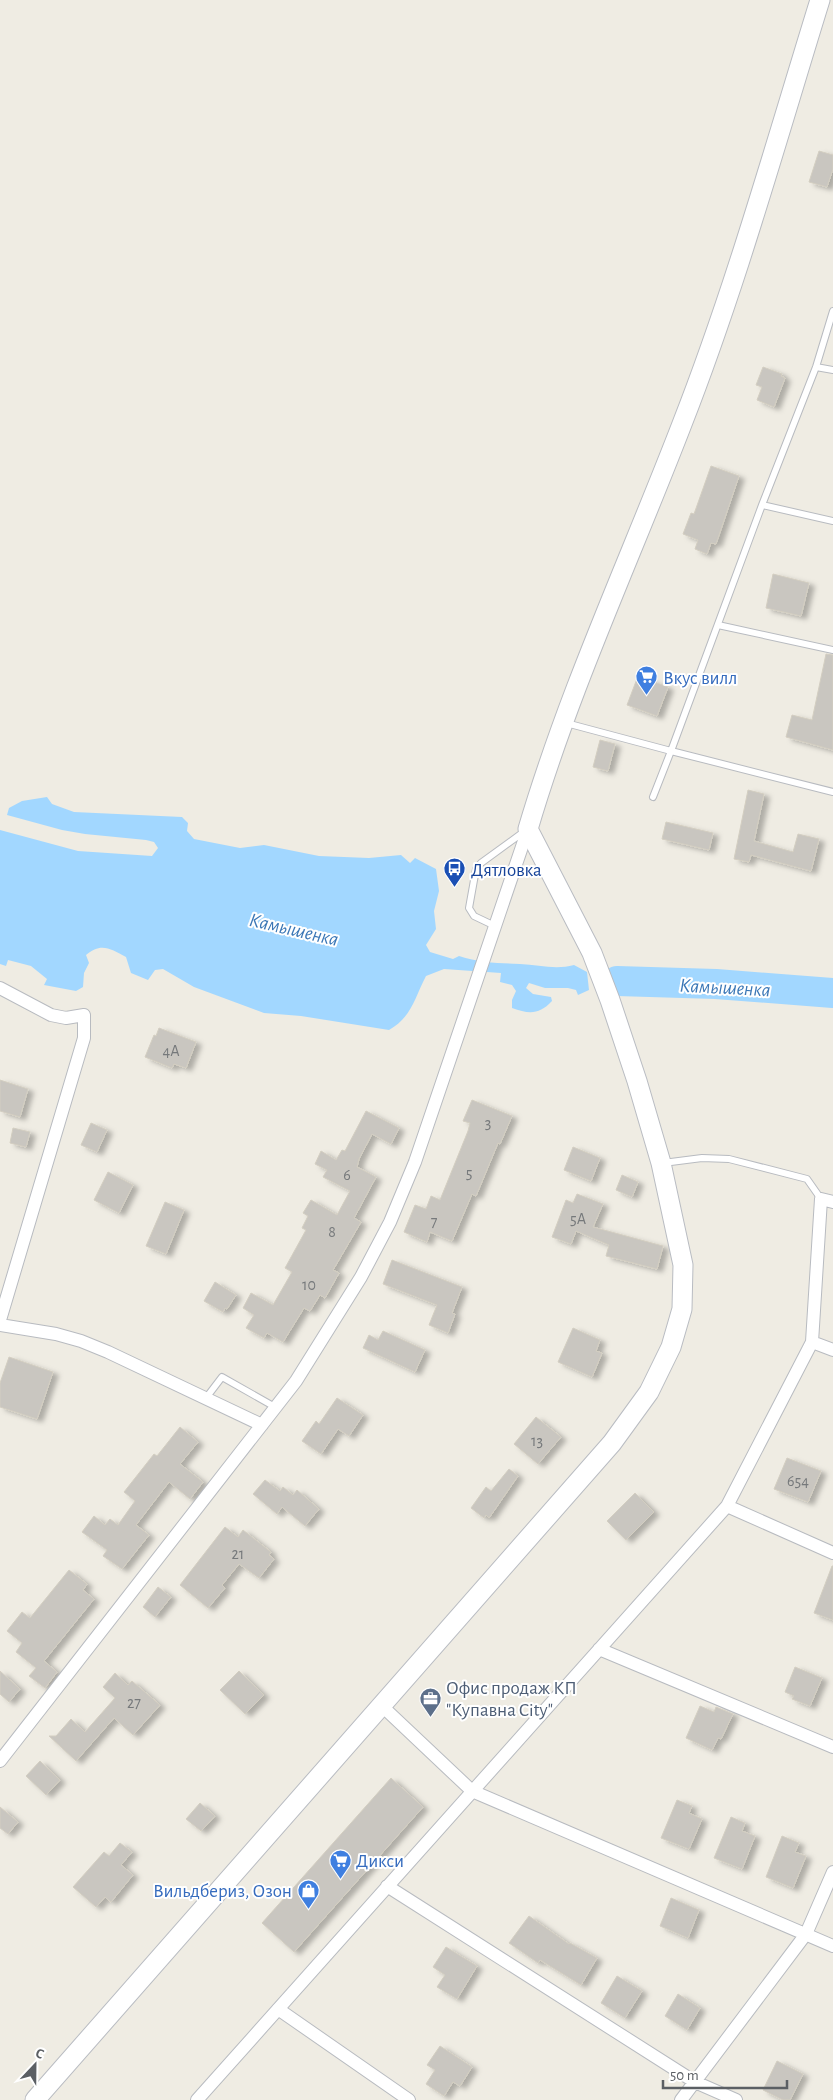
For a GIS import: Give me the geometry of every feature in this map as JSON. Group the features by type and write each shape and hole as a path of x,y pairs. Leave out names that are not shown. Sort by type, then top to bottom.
{"street":[{"path":"0,1761 262,1425 316,1350 361,1277 386,1229 415,1162 470,1003 562,722 682,424 705,362 820,0"},
{"path":"35,2100 612,1443 649,1392 662,1369 678,1327 684,1288 678,1232 661,1163 637,1080 592,953 528,829"},
{"path":"0,988 51,1015 66,1018 84,1015 84,1038 0,1320"},
{"path":"197,2100 727,1506 812,1342 827,1200"},
{"path":"0,1325 56,1334 81,1341 262,1425"},
{"path":"812,1342 833,1350"},
{"path":"727,1506 833,1553"},
{"path":"599,1649 833,1747"},
{"path":"382,1706 472,1791 833,1946"},
{"path":"681,2100 806,1934 833,1872"},
{"path":"387,1886 695,2082 736,2100"},
{"path":"278,2009 409,2100"}],"lane":[{"path":"654,797 762,505 816,367 833,311"},
{"path":"816,367 833,370"},
{"path":"762,505 833,521"},
{"path":"718,625 833,650"},
{"path":"562,722 833,792"},
{"path":"495,926 474,916 470,908 476,870 481,863 528,829"},
{"path":"661,1163 702,1158 729,1159 807,1179 827,1200"},
{"path":"206,1398 222,1377 275,1407"}],"water":[{"path":"47,797 52,804 74,812 182,817 188,823 187,831 194,839 240,848 264,845 319,856 369,858 401,855 410,863 415,858 436,869 439,891 434,911 436,929 426,945 430,952 453,959 459,956 497,963 554,967 574,965 587,972 589,990 578,995 576,990 568,988 545,988 529,983 526,988 533,994 551,997 552,1001 543,1009 529,1012 512,1008 512,1000 516,991 512,985 500,982 501,973 444,969 426,976 408,1013 397,1025 389,1030 301,1016 264,1013 194,987 163,969 155,970 148,980 131,973 126,957 106,948 96,949 86,955 89,963 84,973 83,987 76,991 44,985 47,979 31,966 8,960 6,966 0,964 0,830 78,851 152,856 158,848 154,842 146,840 62,830 7,815 9,808 22,801"}],"building":[{"path":"819,151 833,155 833,169 827,187 809,182"},
{"path":"763,367 782,374 781,376 785,378 774,407 757,400 762,387 756,385"},
{"path":"711,466 739,476 716,544 711,543 707,554 695,549 698,540 683,534 691,513 694,514"},
{"path":"773,574 809,583 801,616 766,608"},
{"path":"826,654 833,655 833,750 786,737 792,715 812,720"},
{"path":"638,676 668,687 657,716 627,705"},
{"path":"600,740 615,744 608,771 593,767"},
{"path":"748,790 764,794 754,841 793,852 798,834 819,839 811,871 751,855 749,862 734,859"},
{"path":"666,822 713,833 709,850 662,839"},
{"path":"159,1028 196,1042 186,1068 174,1064 172,1068 145,1057"},
{"path":"0,1080 28,1089 20,1117 0,1111"},
{"path":"472,1100 512,1116 500,1144 498,1143 476,1196 472,1194 452,1241 430,1232 427,1242 404,1232 415,1205 426,1209 431,1196 440,1200 468,1131 470,1123 463,1121"},
{"path":"366,1111 399,1128 391,1144 372,1134 359,1159 357,1167 376,1177 354,1218 361,1222 333,1270 339,1273 325,1298 320,1295 310,1311 304,1308 283,1342 267,1333 264,1338 246,1328 254,1315 243,1308 251,1293 273,1305 292,1272 285,1268 306,1230 302,1228 308,1216 303,1213 311,1200 337,1215 350,1191 323,1177 327,1170 315,1164 321,1151 336,1160 342,1150 345,1151"},
{"path":"91,1123 107,1130 97,1152 81,1145"},
{"path":"13,1128 30,1132 26,1147 10,1143"},
{"path":"573,1147 600,1158 591,1181 564,1170"},
{"path":"108,1172 133,1185 119,1213 94,1200"},
{"path":"622,1175 638,1182 632,1197 616,1190"},
{"path":"577,1194 603,1204 593,1227 663,1246 657,1269 606,1256 609,1245 576,1231 571,1244 552,1237 566,1200 573,1203"},
{"path":"165,1202 184,1210 166,1254 146,1246"},
{"path":"392,1260 462,1287 452,1313 455,1314 448,1333 429,1325 437,1305 383,1284"},
{"path":"215,1282 236,1295 223,1312 204,1301"},
{"path":"573,1328 600,1340 596,1351 602,1353 592,1377 558,1362"},
{"path":"383,1331 425,1350 415,1372 363,1348 369,1335 378,1340"},
{"path":"9,1357 53,1372 37,1419 0,1407 0,1383"},
{"path":"337,1398 363,1415 349,1436 338,1429 321,1454 302,1441 316,1421 319,1424"},
{"path":"536,1417 561,1437 538,1464 514,1444"},
{"path":"180,1427 198,1442 180,1464 203,1482 190,1499 169,1482 136,1525 149,1535 122,1569 103,1556 107,1550 82,1532 94,1516 105,1525 110,1519 118,1525 135,1501 124,1492 154,1454 157,1456"},
{"path":"787,1458 821,1471 808,1502 774,1489"},
{"path":"509,1469 518,1476 489,1518 486,1515 484,1518 471,1508 486,1487 491,1491"},
{"path":"265,1480 280,1491 283,1487 293,1495 297,1490 319,1509 305,1526 282,1507 277,1514 253,1494"},
{"path":"635,1493 654,1512 626,1540 607,1521"},
{"path":"225,1527 238,1537 243,1530 271,1552 269,1555 274,1559 259,1578 239,1564 222,1585 225,1588 208,1608 180,1585"},
{"path":"833,1566 833,1620 814,1613"},
{"path":"69,1570 87,1584 83,1590 94,1599 44,1661 57,1672 45,1688 29,1676 36,1668 16,1652 22,1643 7,1631 22,1612 30,1618"},
{"path":"158,1587 171,1597 155,1617 143,1607"},
{"path":"795,1667 822,1678 810,1706 792,1699 794,1696 785,1692"},
{"path":"0,1671 20,1689 9,1702 0,1694"},
{"path":"239,1671 264,1695 245,1714 220,1690"},
{"path":"115,1673 128,1685 132,1681 160,1705 133,1735 114,1718 76,1761 49,1736 56,1736 71,1719 85,1732 115,1698 103,1687"},
{"path":"700,1706 714,1712 716,1707 733,1714 721,1739 718,1738 712,1750 686,1738"},
{"path":"40,1761 60,1780 46,1795 26,1776"},
{"path":"391,1778 423,1807 294,1952 262,1923"},
{"path":"677,1800 692,1806 689,1813 702,1819 689,1849 661,1838"},
{"path":"200,1803 215,1816 201,1831 186,1819"},
{"path":"0,1807 18,1822 8,1834 0,1828"},
{"path":"731,1817 745,1823 742,1831 755,1836 742,1869 714,1858"},
{"path":"782,1836 799,1843 795,1852 806,1856 793,1888 766,1877"},
{"path":"120,1843 132,1852 121,1865 133,1875 111,1902 105,1897 96,1907 73,1887 104,1852 109,1856"},
{"path":"671,1898 699,1910 688,1938 660,1926"},
{"path":"529,1916 569,1944 597,1958 581,1985 540,1960 538,1963 509,1943"},
{"path":"446,1947 477,1966 457,1999 437,1987 445,1975 433,1967"},
{"path":"617,1976 642,1991 625,2018 601,2003"},
{"path":"678,1994 700,2008 687,2030 665,2016"},
{"path":"440,2046 472,2067 460,2086 453,2082 444,2096 426,2084 435,2070 427,2065"},
{"path":"777,2061 803,2074 790,2100 783,2100 763,2090"}],"waterway":[{"name":"Камышенка","path":"617,981 716,984 833,993"}],"place":[{"name":"Вкус вилл","path":"647,696"},
{"name":"Дятловка","path":"455,888"},
{"name":"Офис продаж КП \"Купавна City\"","path":"430,1717"},
{"name":"Дикси","path":"340,1879"},
{"name":"Вильдбериз, Озон","path":"308,1909"}]}
